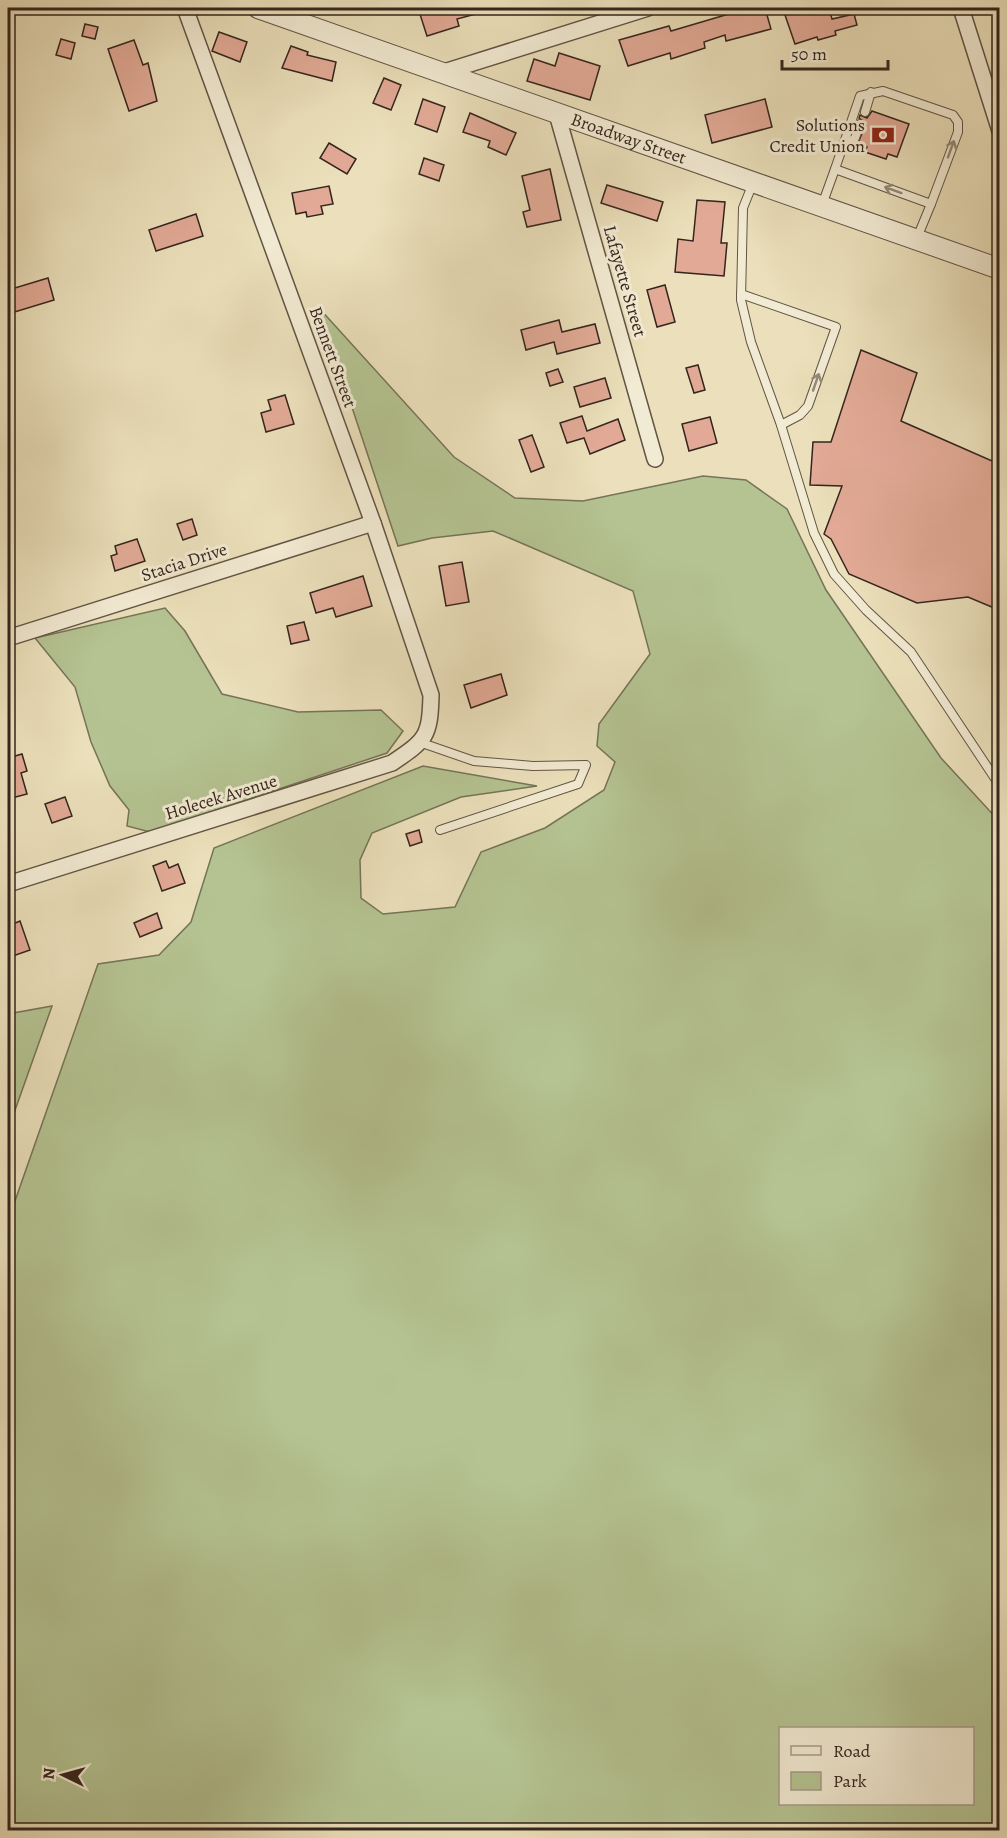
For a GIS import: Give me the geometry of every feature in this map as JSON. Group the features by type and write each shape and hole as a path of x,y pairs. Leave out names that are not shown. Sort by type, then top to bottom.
{"street":[{"name":"Bennett Street","path":"185,8 373,523 431,695 430,723 422,743"},
{"name":"Broadway Street","path":"258,8 999,269"},
{"path":"444,72 648,8"},
{"path":"961,8 999,131"},
{"name":"Lafayette Street","path":"557,114 655,459"},
{"name":"Stacia Drive","path":"8,639 373,523"},
{"name":"Holecek Avenue","path":"8,884 392,763 422,743"}],"lane":[{"path":"822,207 860,96 883,91 953,115 958,122 958,132 916,239"},
{"path":"865,112 872,92"},
{"path":"842,148 855,138 860,124"},
{"path":"835,169 931,204"},
{"path":"753,183 743,208 741,294 751,342 781,425 814,533 834,574 866,610 911,652 999,786"},
{"path":"741,294 836,327 808,406 800,414 781,425"},
{"path":"422,743 474,760 533,766 586,765 578,784 440,830"}],"green space":[{"path":"319,308 454,457 515,498 583,501 703,476 746,480 787,509 826,590 941,758 999,821 999,1830 8,1830 8,1221 98,964 159,955 191,922 214,848 423,766 537,786 461,797 372,833 360,860 361,898 383,914 455,907 481,852 545,828 604,790 615,762 597,746 599,724 650,654 633,591 493,531 432,538 398,546"},
{"path":"165,608 185,631 222,694 298,712 381,710 403,731 387,753 150,832 127,826 129,810 110,786 91,742 75,687 35,638"},
{"path":"52,1006 8,1130 8,1014"}],"building":[{"path":"418,8 487,8 487,11 457,19 459,26 427,36"},
{"path":"749,8 765,8 771,29 726,41 725,35 704,42 705,48 671,59 670,53 628,66 619,40 669,26 671,31"},
{"path":"809,8 829,8 832,19 854,14 857,25 835,31 836,35 818,40 817,37 795,44 785,15"},
{"path":"85,24 98,27 95,39 82,36"},
{"path":"219,32 247,42 240,62 212,51"},
{"path":"61,39 75,43 71,59 56,55"},
{"path":"134,40 143,65 148,63 157,101 129,111 108,49"},
{"path":"291,46 308,52 307,55 336,62 332,81 282,68"},
{"path":"559,53 600,66 590,100 527,81 534,59 555,66"},
{"path":"384,78 401,85 391,110 373,103"},
{"path":"423,99 445,107 437,132 415,124"},
{"path":"765,99 772,127 712,143 705,115"},
{"name":"Solutions Credit Union","path":"872,111 909,124 897,157 888,154 886,159 865,152 867,147 858,143 866,124 859,118 860,115 867,118"},
{"path":"470,113 516,133 506,155 488,147 490,141 463,132"},
{"path":"329,143 356,159 347,174 320,158"},
{"path":"424,158 444,165 439,181 419,174"},
{"path":"550,169 561,220 527,227 523,212 530,210 522,176"},
{"path":"607,185 663,202 657,221 601,203"},
{"path":"329,186 333,204 321,206 323,214 307,217 306,212 296,214 292,193"},
{"path":"697,200 725,202 721,243 727,243 724,276 675,272 678,239 693,241"},
{"path":"196,214 203,236 156,251 149,230"},
{"path":"48,278 54,300 8,314 8,290"},
{"path":"665,285 675,322 657,327 647,290"},
{"path":"559,320 562,332 595,324 600,343 557,354 554,342 526,350 521,330"},
{"path":"861,350 917,373 901,421 999,464 999,610 968,597 917,603 849,574 831,539 824,534 842,486 810,485 813,442 831,442"},
{"path":"698,365 705,390 694,393 686,368"},
{"path":"558,369 563,382 550,386 546,373"},
{"path":"605,378 611,398 580,407 574,387"},
{"path":"285,395 294,424 266,432 261,413 271,410 268,400"},
{"path":"582,416 587,431 618,419 625,440 590,454 584,438 567,443 560,423"},
{"path":"710,417 717,443 689,451 682,424"},
{"path":"532,435 544,467 531,472 519,440"},
{"path":"192,519 197,535 183,540 177,524"},
{"path":"137,539 145,561 115,571 111,556 117,554 115,546"},
{"path":"462,562 469,602 446,606 439,566"},
{"path":"363,576 372,606 336,617 333,608 316,613 310,593"},
{"path":"304,622 309,640 291,644 287,626"},
{"path":"501,674 507,695 471,708 464,685"},
{"path":"22,754 27,771 21,773 27,794 8,799 8,758"},
{"path":"65,797 72,816 52,823 45,804"},
{"path":"419,830 422,842 410,846 406,834"},
{"path":"166,861 169,868 178,864 185,883 162,891 153,866"},
{"path":"157,913 162,928 140,937 134,923"},
{"path":"20,921 30,950 10,957 8,926"}],"place":[{"name":"Solutions Credit Union","path":"883,135"}]}
